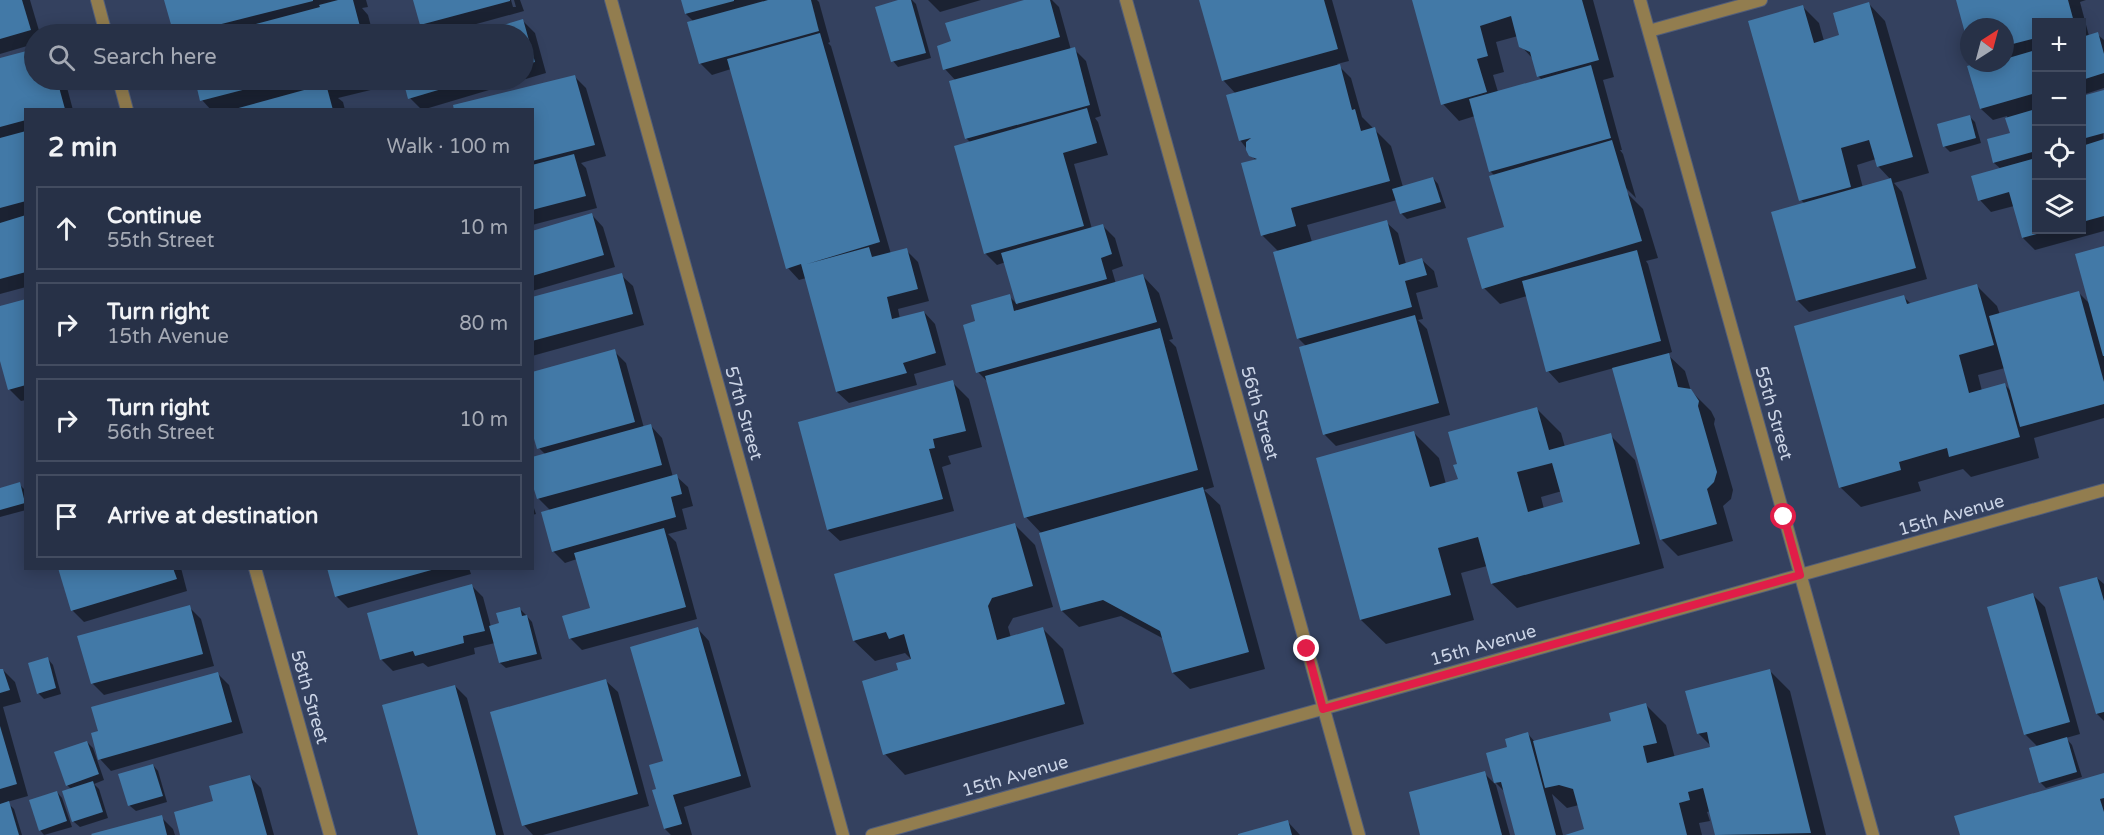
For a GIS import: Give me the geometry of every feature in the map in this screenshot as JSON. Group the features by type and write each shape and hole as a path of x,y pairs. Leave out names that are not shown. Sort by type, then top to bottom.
{"street":[{"path":"97,0 103,24"},
{"name":"57th Street","path":"611,0 843,835"},
{"name":"56th Street","path":"1126,0 1359,835"},
{"name":"55th Street","path":"1640,0 1873,835"},
{"path":"1649,31 1761,0"},
{"path":"122,90 126,108"},
{"name":"15th Avenue","path":"873,835 2104,490"},
{"name":"58th Street","path":"256,570 330,835"}],"building":[{"path":"0,0 22,0 29,24 24,24 24,32 0,39"},
{"path":"164,0 313,0 222,24 171,24"},
{"path":"338,0 353,0 359,24 256,24 320,7 319,5"},
{"path":"413,0 510,0 424,24 420,24"},
{"path":"681,0 734,0 734,1 685,14"},
{"path":"768,0 811,0 819,31 699,64 687,22"},
{"path":"898,0 911,0 926,53 891,62 875,7"},
{"path":"1024,0 1050,0 1060,37 943,70 937,46 951,41 945,23"},
{"path":"1199,0 1324,0 1338,49 1222,81"},
{"path":"1412,0 1582,0 1599,60 1537,77 1530,52 1519,47 1511,16 1480,26 1488,56 1477,59 1487,92 1441,105"},
{"path":"1956,0 2068,0 2073,18 2032,18 2032,39 2014,44 2014,18 1961,18"},
{"path":"1869,2 1913,157 1877,167 1869,140 1841,148 1851,187 1799,201 1748,21 1803,5 1814,43 1839,35 1833,13"},
{"path":"523,19 524,24 507,24"},
{"path":"2098,32 2104,54 2104,73 2086,79 2086,72 2086,36"},
{"path":"820,33 880,242 807,264 869,247 872,257 907,248 918,289 887,297 892,319 924,311 936,353 903,363 907,373 836,392 801,264 786,269 727,59"},
{"path":"1075,47 1090,105 965,139 949,81"},
{"path":"2032,51 2032,94 1980,109 1969,72 2014,72 2014,56"},
{"path":"24,52 24,90 60,90 65,108 24,108 24,121 0,127 0,58"},
{"path":"1340,64 1352,110 1355,109 1361,131 1375,127 1390,181 1291,208 1296,226 1261,236 1241,163 1257,159 1249,156 1246,150 1246,142 1251,138 1239,141 1226,95"},
{"path":"1591,65 1611,138 1489,172 1469,99"},
{"path":"575,75 595,145 534,160 534,108 454,108 453,105 514,90 534,90 534,85"},
{"path":"197,90 242,90 200,101"},
{"path":"304,90 328,90 332,108 239,108"},
{"path":"406,90 438,90 408,99"},
{"path":"2104,90 2104,133 2086,138 2086,126 2086,95"},
{"path":"1087,108 1097,143 1063,153 1084,226 984,254 954,146"},
{"path":"2032,110 2032,152 1993,163 1987,139 2010,133 2005,118"},
{"path":"1970,115 1976,138 1943,147 1937,124"},
{"path":"24,132 24,202 0,208 0,138"},
{"path":"2104,139 2104,216 2086,221 2086,180 2086,145"},
{"path":"1612,140 1642,241 1482,289 1467,238 1504,227 1489,176"},
{"path":"574,154 586,196 534,209 534,164"},
{"path":"2032,159 2032,234 2037,234 2022,238 2009,192 1978,201 1971,176"},
{"path":"1433,177 1441,202 1400,214 1392,189"},
{"path":"1891,178 1916,268 1796,301 1771,212"},
{"path":"592,213 604,255 534,275 534,230"},
{"path":"24,216 24,273 0,279 0,223"},
{"path":"1387,220 1399,265 1422,258 1427,275 1405,281 1412,307 1297,339 1273,252"},
{"path":"1103,224 1112,254 1101,258 1107,279 1016,304 1001,253"},
{"path":"2104,246 2104,356 2103,356 2075,254"},
{"path":"1637,250 1661,341 1546,372 1522,281"},
{"path":"622,273 633,314 534,340 534,296"},
{"path":"1143,274 1157,322 976,373 963,325 975,321 971,305 1010,294 1014,311"},
{"path":"1977,284 1994,345 1959,355 1969,393 2005,383 2020,437 1949,457 1947,448 1899,462 1901,470 1839,488 1794,326 1904,295 1907,304"},
{"path":"2079,291 2104,382 2104,404 2020,427 1989,316"},
{"path":"24,300 24,386 8,390 0,361 0,306"},
{"path":"1415,315 1439,403 1323,435 1299,347"},
{"path":"1160,328 1198,470 1024,518 985,376"},
{"path":"615,349 635,422 537,449 534,439 534,371"},
{"path":"1669,353 1678,387 1691,389 1699,401 1698,406 1717,472 1714,482 1707,489 1717,524 1660,540 1612,368"},
{"path":"953,380 966,431 933,439 935,448 929,449 943,499 827,530 798,422"},
{"path":"1537,407 1549,450 1611,433 1640,544 1491,584 1478,537 1438,548 1451,595 1360,620 1316,458 1414,431 1430,487 1458,479 1453,465 1457,464 1448,432","holes":["1552,463 1563,502 1528,512 1517,472"]},
{"path":"651,424 662,465 537,499 534,489 534,456"},
{"path":"677,474 682,494 671,497 676,517 552,552 541,512"},
{"path":"20,482 24,503 0,510 0,488"},
{"path":"1203,487 1249,652 1172,673 1160,631 1103,600 1061,611 1039,533"},
{"path":"1015,523 1033,586 992,598 988,606 997,640 1043,627 1065,704 883,755 862,681 898,670 896,663 911,659 904,634 889,639 886,632 853,641 834,574"},
{"path":"664,528 686,607 569,639 562,616 590,608 574,553"},
{"path":"59,570 174,570 177,579 71,611"},
{"path":"328,570 431,570 335,597"},
{"path":"2097,577 2104,601 2104,712 2096,714 2059,587"},
{"path":"472,584 485,631 463,636 464,643 415,656 413,651 380,660 367,613"},
{"path":"2033,593 2070,722 2024,735 1987,607"},
{"path":"190,605 203,654 91,684 77,636"},
{"path":"520,607 522,616 527,615 537,654 499,663 489,626 499,623 496,613"},
{"path":"698,627 741,776 673,795 682,824 664,829 652,790 656,789 649,765 663,761 630,647"},
{"path":"48,657 56,688 37,694 28,663"},
{"path":"0,669 3,669 10,690 0,693"},
{"path":"1770,669 1811,833 1715,835 1703,788 1688,792 1690,800 1679,803 1687,835 1565,835 1584,829 1573,789 1559,785 1545,788 1533,741 1611,721 1609,713 1646,703 1657,743 1643,746 1647,763 1710,747 1707,732 1697,734 1685,691"},
{"path":"218,672 232,722 98,760 91,733 98,731 91,707"},
{"path":"606,679 638,794 522,826 490,712"},
{"path":"455,685 496,835 418,835 382,705"},
{"path":"0,726 17,784 0,789"},
{"path":"1528,732 1556,835 1515,835 1501,782 1494,783 1486,753 1507,747 1505,739"},
{"path":"2067,737 2077,772 2039,783 2029,748"},
{"path":"87,741 99,774 66,786 54,752"},
{"path":"153,764 163,796 128,806 118,774"},
{"path":"1485,771 1502,835 1420,835 1409,792"},
{"path":"2104,773 2104,798 2100,799 2104,812 2104,835 1960,835 1954,816"},
{"path":"250,775 267,835 180,835 174,812 213,801 209,786"},
{"path":"93,781 103,812 72,822 62,791"},
{"path":"57,791 67,821 39,831 29,800"},
{"path":"9,801 19,835 0,835 0,804"},
{"path":"162,815 167,835 91,834"},
{"path":"1288,820 1292,835 1238,835 1238,834"}],"route":[{"path":"1307,649 1323,709 1800,575 1784,517"}]}
